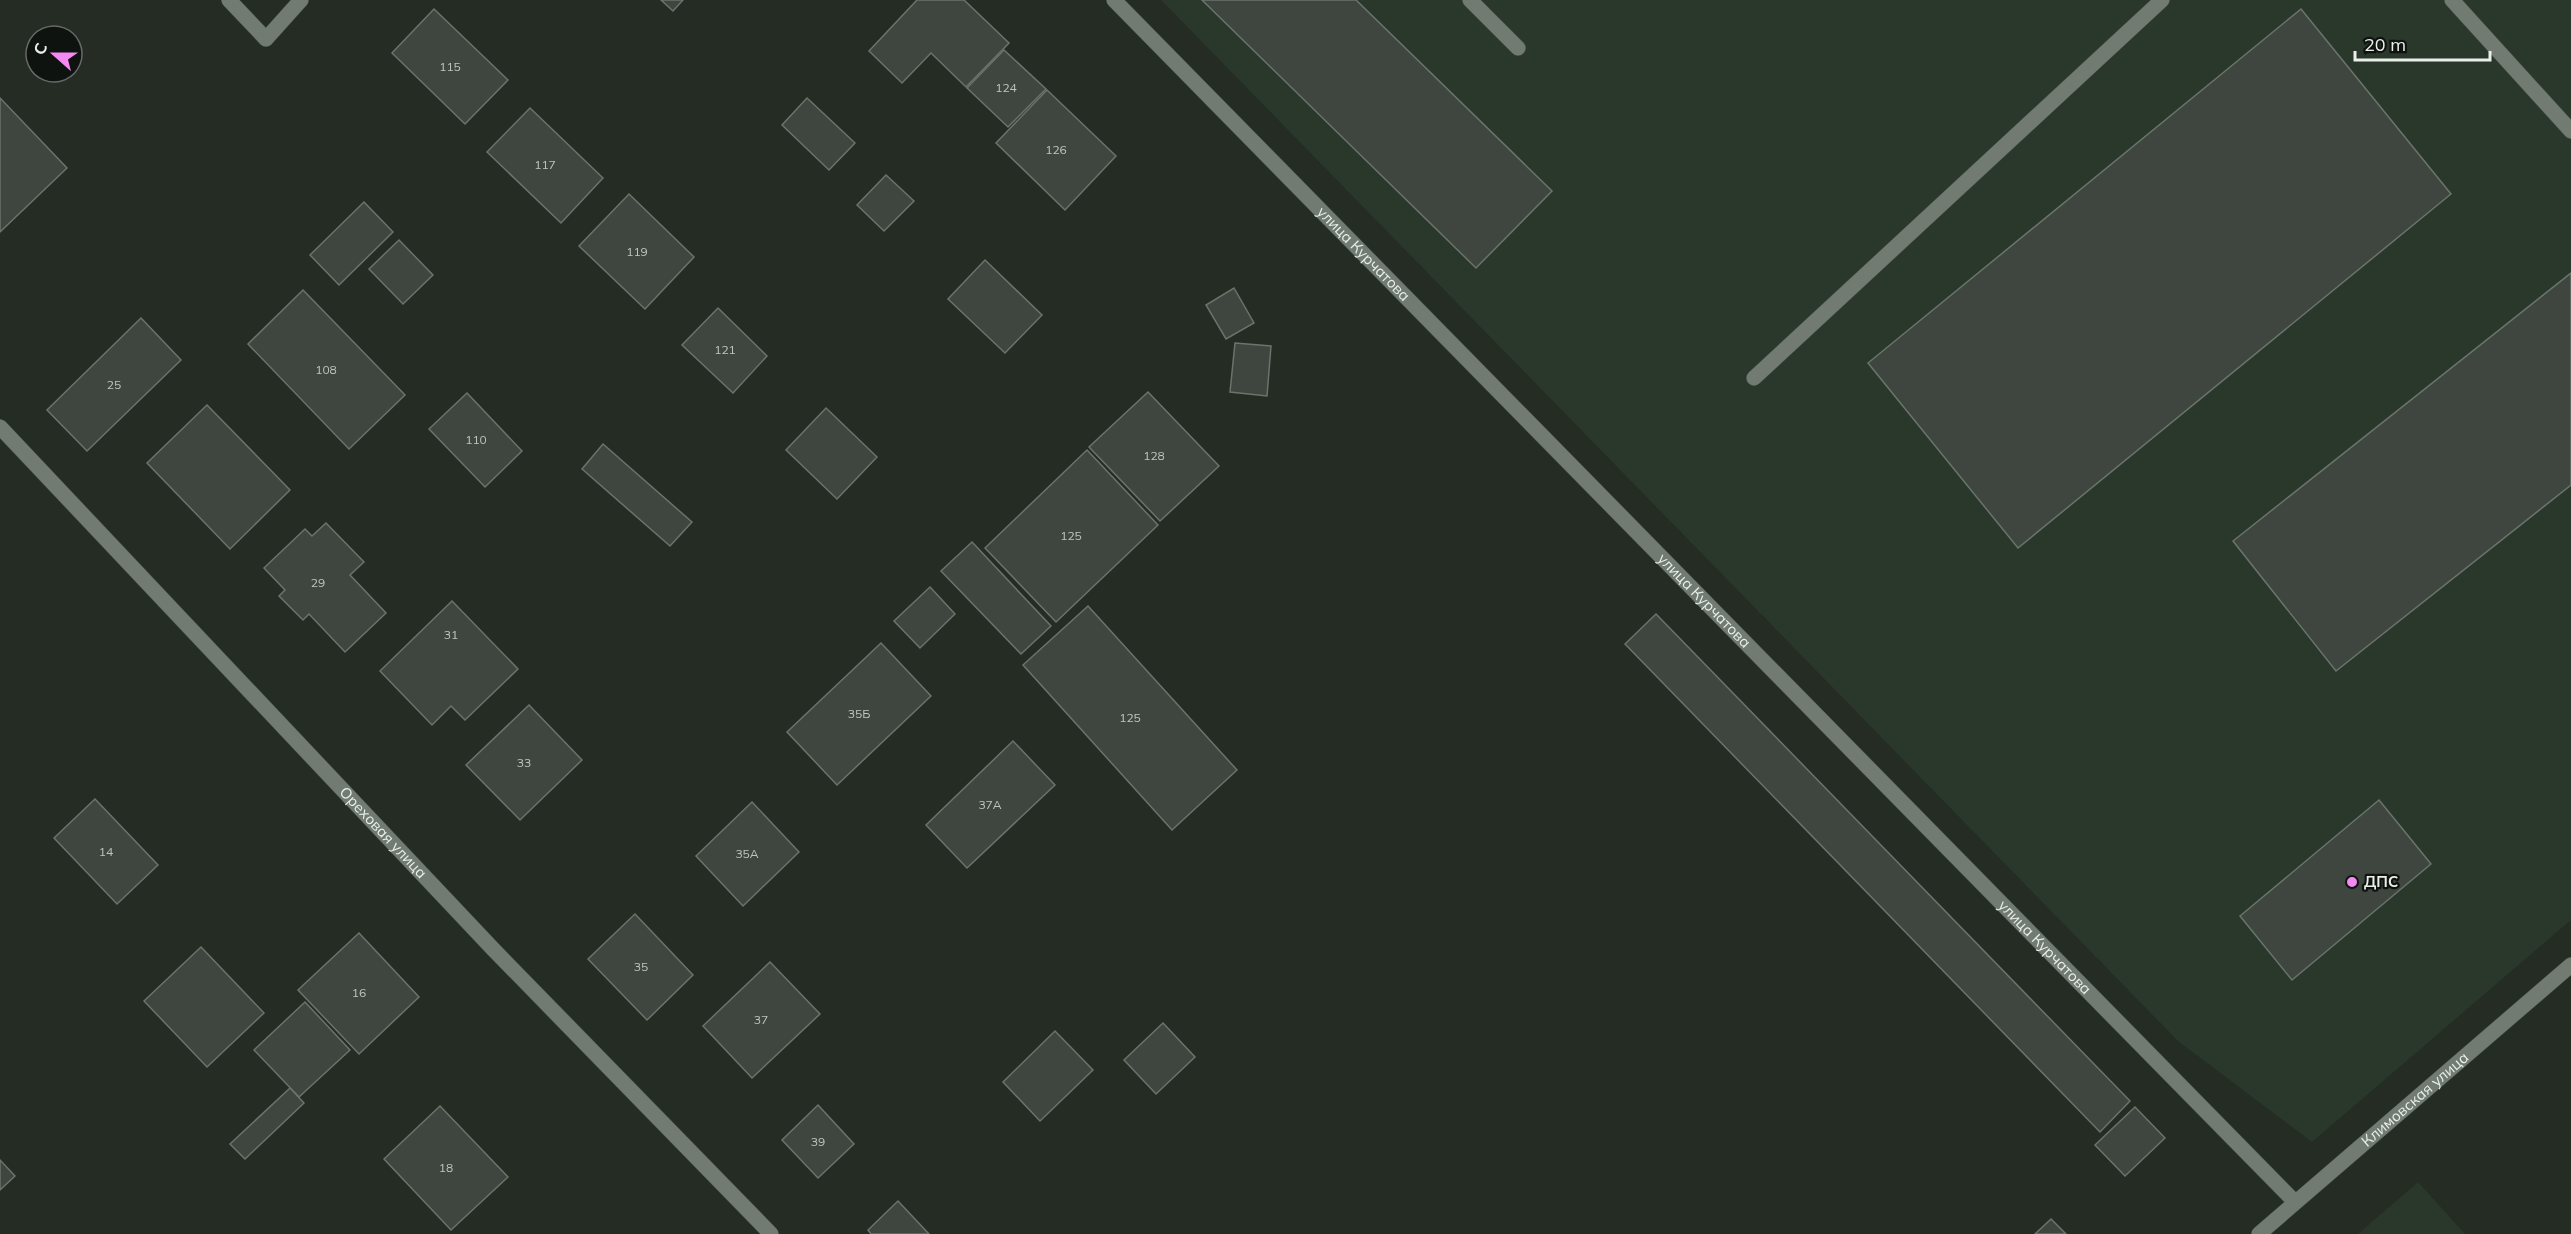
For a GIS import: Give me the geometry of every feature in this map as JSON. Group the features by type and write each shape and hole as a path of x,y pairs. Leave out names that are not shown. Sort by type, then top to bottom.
{"street":[{"path":"229,0 266,39 301,0"},
{"name":"улица Курчатова","path":"1114,0 2294,1201"},
{"path":"1470,0 1518,48"},
{"path":"1755,378 2162,0"},
{"path":"2452,0 2571,131"},
{"name":"Ореховая улица","path":"0,428 476,932 771,1234"},
{"name":"Климовская улица","path":"2259,1234 2294,1201 2571,965"}],"shaded area":[{"path":"1161,0 2571,0 2571,920 2312,1142 2178,1041"},
{"path":"2418,1182 2465,1234 2358,1234"}],"building":[{"path":"661,0 683,0 673,11"},
{"path":"917,0 964,0 1009,43 966,87 931,53 902,83 869,51"},
{"path":"1202,0 1356,0 1552,191 1476,268"},
{"path":"434,9 508,80 465,124 392,53"},
{"path":"2301,9 2451,194 2018,548 1868,363"},
{"path":"1004,50 1046,89 1008,127 967,88"},
{"path":"1047,90 1116,156 1065,210 996,143"},
{"path":"0,98 67,168 0,232"},
{"path":"807,98 855,143 829,170 782,125"},
{"path":"530,108 603,178 561,223 487,152"},
{"path":"886,175 914,201 884,231 857,205"},
{"path":"629,194 694,257 645,309 579,246"},
{"path":"364,202 393,232 339,285 310,255"},
{"path":"399,240 433,275 403,304 369,269"},
{"path":"985,260 1042,315 1005,353 948,299"},
{"path":"2571,273 2571,485 2336,671 2233,541"},
{"path":"1234,288 1254,323 1226,339 1206,305"},
{"path":"303,290 405,395 349,449 248,344"},
{"path":"718,308 767,356 733,393 682,345"},
{"path":"141,318 181,360 87,451 47,410"},
{"path":"1235,343 1271,346 1267,396 1230,392"},
{"path":"1148,392 1219,466 1160,521 1089,447"},
{"path":"467,393 522,451 485,487 429,429"},
{"path":"207,405 290,490 230,549 147,463"},
{"path":"826,408 877,457 837,499 786,450"},
{"path":"603,444 692,522 670,546 582,469"},
{"path":"1087,450 1158,525 1056,622 985,548"},
{"path":"326,523 364,562 350,575 386,613 345,652 309,614 303,620 279,596 285,590 264,568 305,529 312,536"},
{"path":"972,542 1051,626 1021,654 941,571"},
{"path":"930,587 955,614 920,648 894,621"},
{"path":"452,601 518,669 465,720 451,706 432,725 380,671"},
{"path":"1088,606 1237,770 1172,830 1023,665"},
{"path":"1656,614 2130,1101 2100,1132 1625,644"},
{"path":"881,643 931,696 837,785 787,732"},
{"path":"529,705 582,760 520,820 466,765"},
{"path":"1013,741 1055,785 967,868 926,825"},
{"path":"95,799 158,865 117,904 54,838"},
{"path":"2379,800 2431,864 2292,980 2240,916"},
{"path":"752,802 799,852 743,906 696,856"},
{"path":"635,914 693,975 647,1020 588,959"},
{"path":"359,933 419,997 359,1054 298,990"},
{"path":"201,947 264,1013 207,1067 144,1001"},
{"path":"770,962 820,1014 752,1078 703,1026"},
{"path":"305,1002 350,1050 299,1097 254,1050"},
{"path":"1163,1023 1195,1057 1156,1094 1124,1060"},
{"path":"1055,1031 1093,1070 1040,1121 1003,1082"},
{"path":"290,1088 304,1103 245,1159 230,1144"},
{"path":"818,1105 854,1144 818,1178 782,1140"},
{"path":"440,1106 508,1177 451,1230 384,1159"},
{"path":"2135,1107 2165,1138 2125,1176 2095,1145"},
{"path":"0,1160 15,1176 0,1190"},
{"path":"898,1201 929,1234 871,1234 868,1230"},
{"path":"2051,1219 2066,1234 2035,1234"}],"place":[{"name":"ДПС","path":"2352,882"}]}
